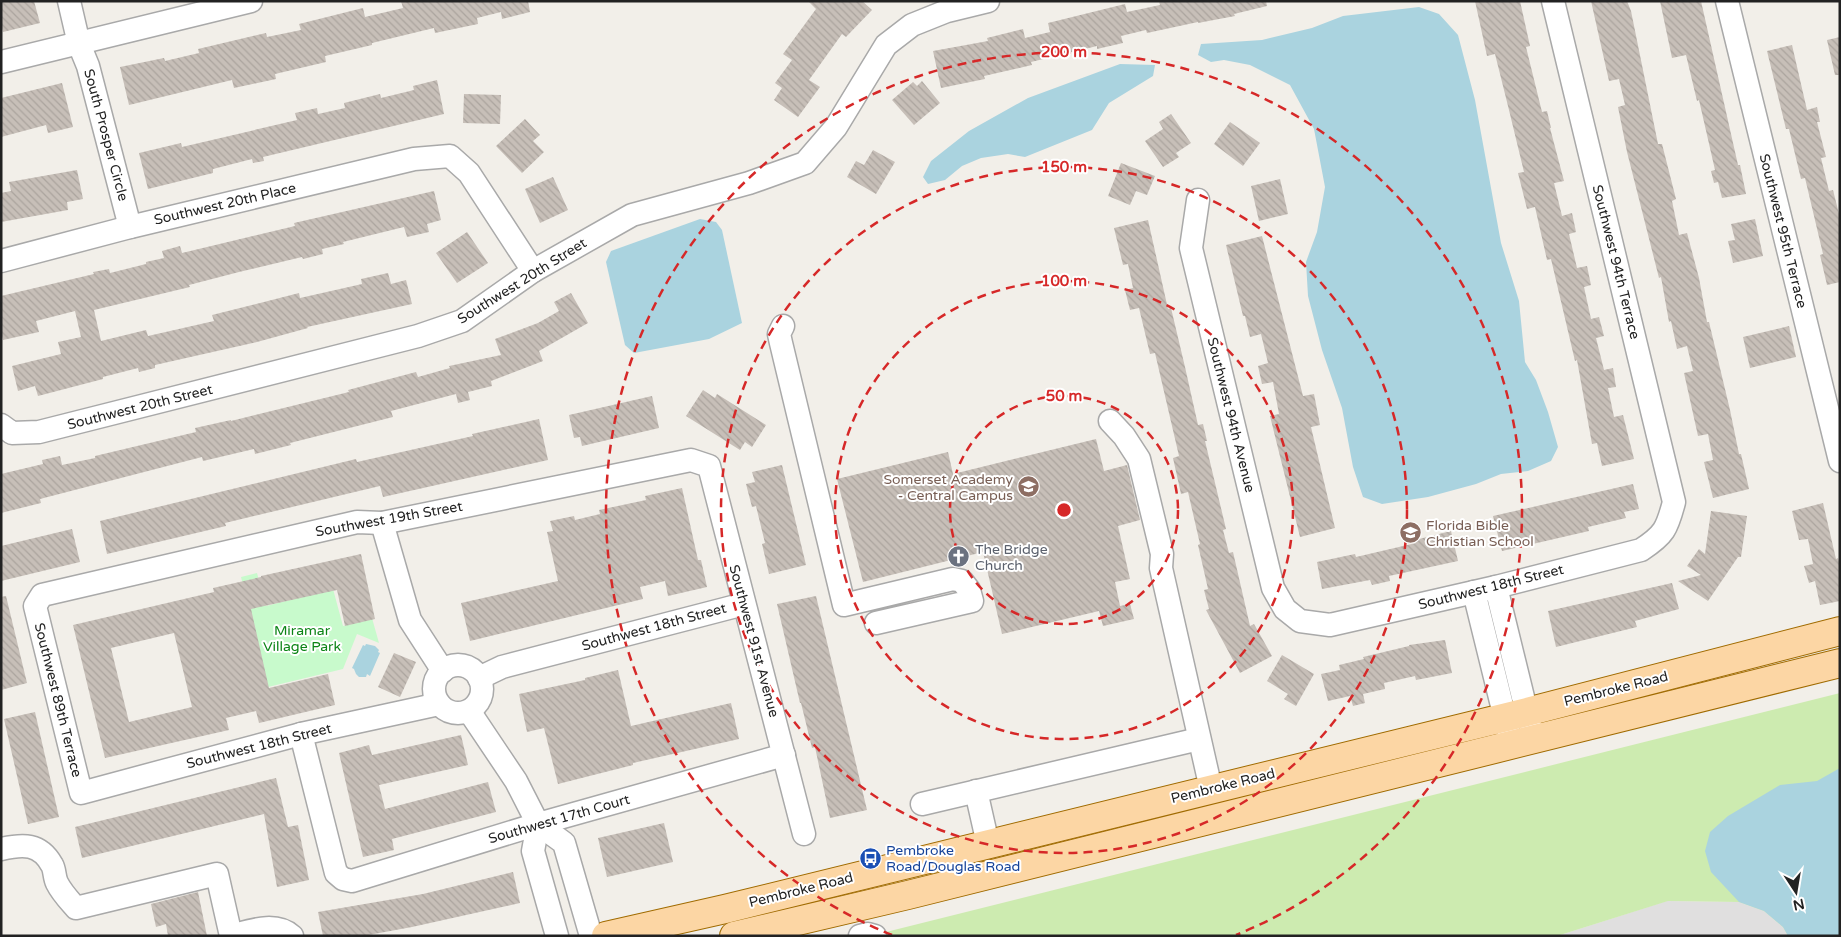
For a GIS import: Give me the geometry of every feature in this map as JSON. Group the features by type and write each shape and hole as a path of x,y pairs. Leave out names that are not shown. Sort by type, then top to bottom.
{"main road":[{"name":"Pembroke Road","path":"606,936 725,909 1211,790 1840,632"},
{"name":"Pembroke Road","path":"734,936 908,896 1840,663"},
{"path":"988,844 995,873"}],"street":[{"name":"South Prosper Circle","path":"69,1 79,44 88,66 130,227"},
{"path":"1,62 251,1"},
{"name":"Southwest 20th Street","path":"7,429 39,432 418,336 462,321 533,271 632,215 748,183 805,163 836,127 886,45 912,25 947,11 988,1"},
{"name":"Southwest 94th Terrace","path":"1553,1 1669,479 1674,502 1669,522"},
{"name":"Southwest 95th Terrace","path":"1727,1 1840,461"},
{"name":"Southwest 20th Place","path":"1,261 130,227 414,159 450,156 469,173 533,271"},
{"name":"Southwest 94th Avenue","path":"1198,200 1191,248 1273,588 1285,609 1300,621"},
{"path":"783,326 778,334 844,605 952,579 962,581 969,590 972,601 876,623"},
{"path":"1110,421 1124,436 1139,459 1162,554 1161,568 1211,790"},
{"name":"Southwest 19th Street","path":"35,606 42,595 357,522 382,522 691,460"},
{"name":"Southwest 91st Avenue","path":"691,460 708,466 804,834"},
{"path":"382,522 410,620 443,671"},
{"name":"Southwest 18th Street","path":"1300,621 1330,625 1496,587 1641,550 1659,538 1669,522"},
{"path":"1496,587 1522,741"},
{"path":"1474,592 1516,714"},
{"name":"Southwest 18th Street","path":"479,678 502,667 744,604"},
{"name":"Southwest 89th Terrace","path":"35,606 81,793"},
{"path":"453,666 471,669 479,678 481,694 478,702 469,711 454,712 445,709 439,704 434,694 434,686 438,676 453,666"},
{"name":"Southwest 18th Street","path":"81,793 301,734 439,704"},
{"path":"469,711 516,782 538,824 564,844 591,936"},
{"name":"Southwest 17th Court","path":"301,734 336,873 343,879 352,881 538,824 784,755"},
{"path":"922,804 1200,739"},
{"path":"976,791 988,844"},
{"path":"538,824 533,851 557,936"},
{"path":"1,849 34,846 45,854 53,866 56,882 63,894 76,908 217,874 231,936 264,928 282,929 292,936"},
{"path":"860,936 868,934 875,936"}],"shaded area":[{"path":"1667,901 1739,902 1764,911 1783,927 1788,936 1557,936"}],"green space":[{"name":"Miramar Village Park","path":"257,573 266,606 333,589 343,626 372,618 379,643 357,634 343,669 268,687 241,577"},
{"path":"1840,693 1840,936 1788,936 1783,927 1764,911 1739,902 1668,901 1557,936 870,936"}],"water":[{"path":"1419,7 1439,14 1458,35 1475,100 1501,243 1519,301 1525,362 1536,380 1558,447 1551,461 1528,471 1501,474 1476,484 1428,497 1382,504 1363,497 1353,467 1342,408 1322,350 1308,296 1306,262 1317,232 1325,187 1314,129 1290,85 1250,65 1224,60 1211,62 1198,55 1201,44 1262,40 1312,28 1343,16"},
{"path":"1120,64 1155,65 1153,76 1109,103 1092,130 1025,157 1008,154 981,158 962,166 945,180 928,184 923,177 931,161 969,131 1028,98"},
{"path":"700,219 716,222 722,230 742,323 709,339 634,353 625,345 606,262 611,251"},
{"path":"366,644 375,646 380,653 370,676 367,674 366,677 359,677 352,668 363,645 365,646"},
{"path":"1840,768 1840,936 1788,936 1783,927 1764,911 1739,902 1711,872 1705,851 1710,832 1728,816 1780,785 1817,781"}],"building":[{"path":"1,1 34,1 40,23 3,32"},
{"path":"401,1 528,1 530,12 502,19 501,12 477,18 478,24 435,33 434,28 372,43 372,45 325,56 326,62 275,74 276,79 234,88 232,80 129,105 120,67 164,58 165,61 199,53 198,49 266,33 267,37 301,30 299,24 363,8 365,17 403,8"},
{"path":"808,1 862,1 872,10 846,37 842,34 809,80 820,87 798,117 774,100 782,88 775,83 792,60 783,54 816,9"},
{"path":"1159,1 1266,1 1267,6 1234,14 1235,16 1147,33 1146,30 1121,36 1123,43 1097,49 1097,46 1031,62 1032,65 984,76 985,79 941,88 933,51 988,41 987,38 1023,29 1025,38 1050,32 1048,23 1125,4 1127,12 1160,5"},
{"path":"1475,1 1520,1 1530,46 1526,47 1542,112 1547,111 1564,181 1554,183 1562,216 1572,213 1576,232 1569,234 1577,268 1587,266 1591,285 1584,287 1591,319 1599,317 1604,336 1596,338 1604,370 1613,368 1616,387 1608,388 1614,417 1623,415 1634,459 1602,466 1597,443 1592,444 1577,360 1575,361 1551,259 1547,260 1535,207 1527,209 1518,173 1524,172 1495,54 1487,56"},
{"path":"1591,1 1627,1 1631,11 1658,144 1662,144 1676,199 1672,201 1679,235 1687,233 1699,278 1707,322 1709,322 1739,454 1741,454 1749,489 1713,498 1704,462 1713,460 1708,434 1698,436 1684,373 1693,371 1687,346 1677,349 1671,321 1669,322 1661,277 1659,278 1627,152 1618,107 1625,105 1619,79 1609,81"},
{"path":"1660,1 1701,1 1746,194 1722,198 1718,182 1714,183 1711,171 1715,170 1699,100 1697,101 1686,55 1672,58"},
{"path":"1840,37 1840,75 1835,75 1827,40"},
{"path":"1792,45 1807,110 1817,107 1820,122 1817,122 1826,157 1821,158 1829,191 1833,190 1840,218 1840,282 1827,285 1820,255 1823,254 1805,178 1801,179 1789,129 1786,129 1767,51"},
{"path":"437,80 444,114 263,157 264,161 253,163 252,159 213,169 213,173 148,189 139,153 181,143 182,147 297,120 295,113 317,108 318,114 345,108 344,103 380,94 381,98 414,90 413,86"},
{"path":"922,81 940,103 914,125 892,100 913,82 917,86"},
{"path":"62,83 73,127 48,133 46,125 1,137 1,98"},
{"path":"464,94 501,95 500,124 463,123"},
{"path":"1171,114 1191,143 1176,153 1179,157 1163,167 1145,141 1163,129 1159,122"},
{"path":"525,119 540,135 533,141 544,152 522,173 496,146"},
{"path":"1230,122 1260,143 1243,166 1214,144"},
{"path":"873,150 895,162 876,194 847,177 856,161 864,165"},
{"path":"1121,163 1155,176 1147,195 1136,191 1130,205 1108,196"},
{"path":"77,170 83,199 67,202 68,210 1,222 1,193 11,191 9,182"},
{"path":"553,177 568,210 540,223 525,189"},
{"path":"1280,179 1288,214 1259,221 1251,186"},
{"path":"434,191 441,220 427,224 429,232 407,237 404,227 322,249 323,254 239,272 189,285 190,287 94,310 101,341 146,330 148,336 214,321 212,315 299,293 300,298 362,284 361,279 388,273 391,284 406,280 412,304 307,327 257,342 155,365 155,368 139,372 138,368 38,396 35,386 18,391 12,366 61,354 58,342 81,337 75,311 36,321 39,332 3,340 1,332 1,296 94,274 93,272 109,269 110,273 146,264 146,262 164,258 162,251 180,246 182,253 295,226 294,223"},
{"path":"1755,219 1763,256 1733,263 1728,241 1735,240 1731,224"},
{"path":"1148,220 1168,309 1171,308 1198,425 1203,424 1207,441 1205,441 1226,529 1223,530 1229,553 1233,552 1250,626 1254,624 1272,656 1240,673 1206,610 1209,609 1204,590 1208,589 1198,545 1200,544 1188,492 1181,494 1173,458 1179,456 1155,353 1150,354 1139,308 1130,310 1125,290 1133,288 1128,264 1123,265 1114,228"},
{"path":"467,232 488,263 457,283 436,253"},
{"path":"1262,236 1303,396 1314,394 1320,425 1311,427 1335,528 1300,537 1270,416 1279,414 1273,382 1262,384 1258,366 1268,363 1261,334 1250,337 1226,245"},
{"path":"571,293 588,323 539,351 543,361 491,381 492,386 468,392 470,400 458,403 456,394 391,411 393,417 290,443 291,445 255,454 254,449 203,461 202,457 40,499 41,503 1,513 1,474 43,464 42,460 60,456 62,465 95,458 95,456 196,432 195,428 349,392 348,390 416,372 418,377 450,368 449,366 501,355 495,339 538,323 559,311 554,302"},
{"path":"1789,326 1796,357 1750,368 1743,337"},
{"path":"703,390 715,398 717,394 766,425 752,447 745,442 740,450 686,416"},
{"path":"652,396 659,428 582,446 580,437 574,438 569,415"},
{"path":"539,419 548,460 383,497 380,486 225,523 226,526 107,554 100,521 356,459 357,462"},
{"path":"1096,439 1104,471 1127,465 1140,520 1118,526 1130,579 1115,582 1120,606 1130,604 1134,619 1103,626 1099,611 1002,634 983,552 863,582 837,479 948,452 953,474"},
{"path":"782,465 806,565 769,574 762,544 765,543 756,506 752,507 746,484 755,482 752,472"},
{"path":"1633,484 1639,509 1624,512 1626,518 1588,527 1589,531 1502,551 1493,516"},
{"path":"682,488 698,560 701,560 707,587 668,596 665,581 640,587 643,599 470,641 461,603 558,581 547,532 553,531 550,521 574,516 575,520 600,514 599,510 646,500 645,496"},
{"path":"1823,503 1836,559 1838,558 1840,565 1840,601 1820,605 1815,581 1809,583 1804,566 1813,564 1808,539 1799,540 1792,511"},
{"path":"1711,511 1747,516 1741,557 1738,557 1708,601 1678,581 1701,575 1687,566 1699,549 1705,554"},
{"path":"72,529 80,562 1,581 1,546"},
{"path":"1451,531 1458,561 1389,576 1390,581 1372,585 1370,580 1322,589 1317,562 1355,554 1356,557 1416,543 1415,540"},
{"path":"361,554 375,619 345,626 337,590 251,609 269,688 328,674 335,705 259,723 256,711 226,718 229,730 105,758 73,625 214,592 213,588","holes":["174,633 192,707 129,722 111,648"]},
{"path":"1672,583 1679,609 1635,621 1637,627 1556,647 1548,611"},
{"path":"6,596 27,683 1,690 1,597"},
{"path":"816,596 867,810 830,818 815,747 812,748 800,703 777,604"},
{"path":"1445,640 1452,673 1416,680 1415,676 1384,683 1385,689 1363,694 1365,703 1353,706 1350,696 1328,701 1321,674 1340,670 1339,665 1364,659 1363,657 1409,645"},
{"path":"394,653 416,662 400,697 378,687"},
{"path":"1282,655 1314,674 1296,706 1284,699 1288,694 1267,681"},
{"path":"618,670 631,726 731,703 739,739 633,763 633,765 558,784 544,728 527,732 519,694 585,680 585,678"},
{"path":"35,712 59,817 28,824 4,719"},
{"path":"461,735 468,765 379,785 385,809 488,782 496,812 392,839 394,850 363,857 339,753 369,745 372,755"},
{"path":"276,778 288,827 298,825 309,880 277,887 264,814 82,858 75,827"},
{"path":"664,823 673,862 607,877 598,838"},
{"path":"513,872 520,903 363,936 323,936 318,912 423,894"},
{"path":"198,892 207,936 168,936 166,924 156,927 151,904"}],"place":[{"name":"Somerset Academy - Central Campus","path":"1029,487"},
{"name":"Florida Bible Christian School","path":"1410,533"},
{"name":"The Bridge Church","path":"959,557"},
{"name":"Pembroke Road/Douglas Road","path":"870,858"}]}
